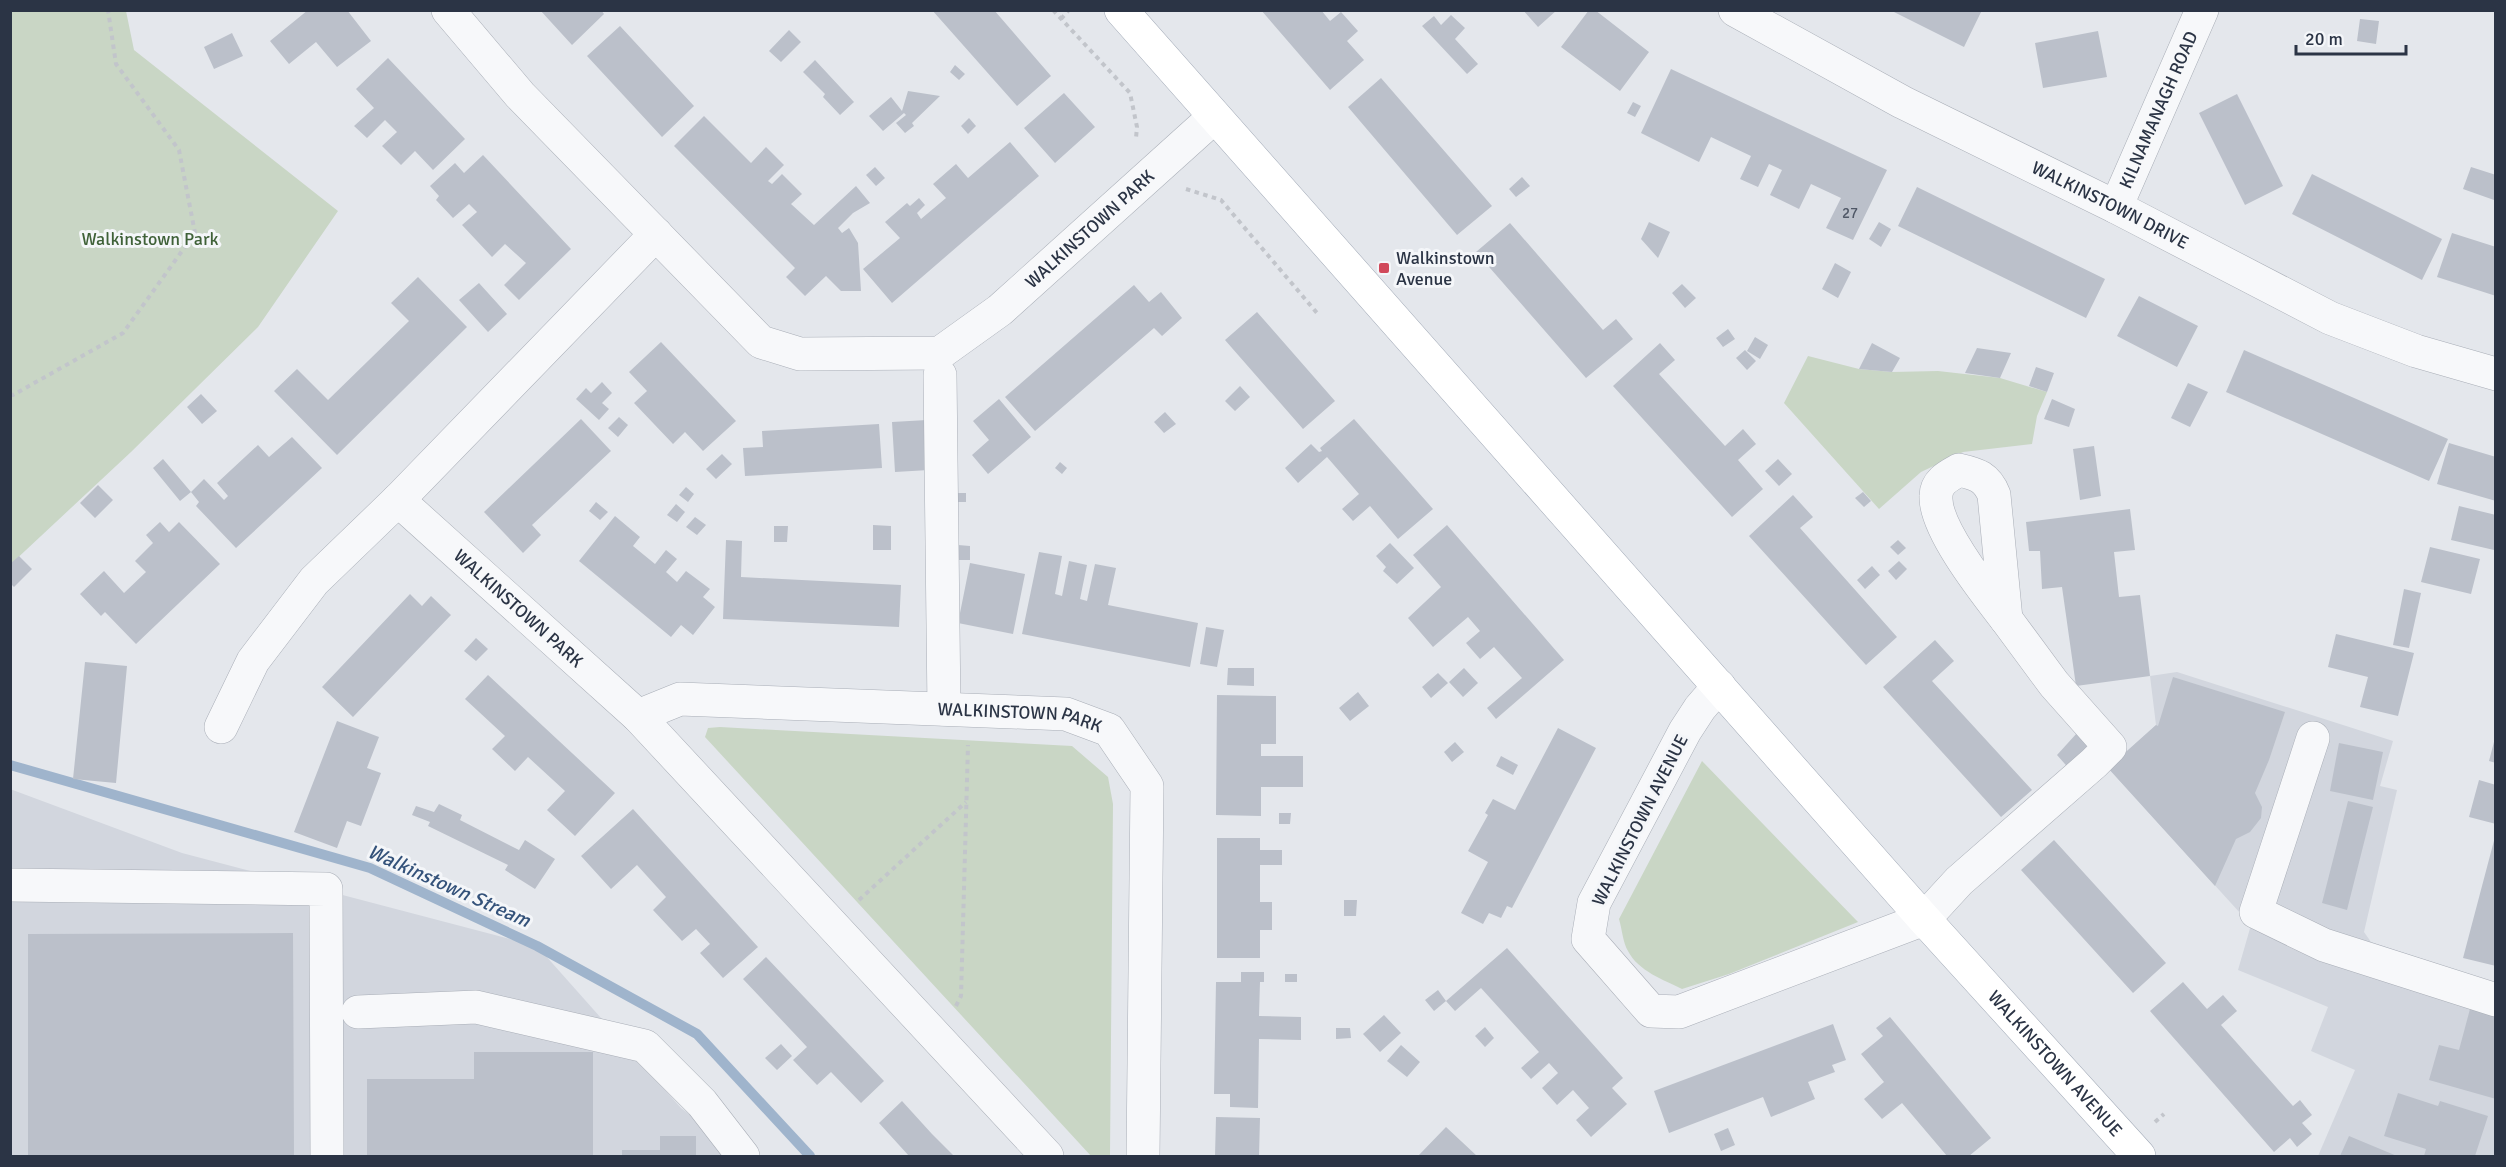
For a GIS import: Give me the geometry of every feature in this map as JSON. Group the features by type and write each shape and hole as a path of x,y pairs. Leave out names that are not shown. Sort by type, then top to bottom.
{"main road":[{"name":"WALKINSTOWN AVENUE","path":"1120,10 1924,919 2139,1156"}],"street":[{"name":"WALKINSTOWN PARK","path":"448,10 520,95 760,342 800,354 940,353 1000,310 1214,118"},
{"name":"WALKINSTOWN DRIVE","path":"1735,10 1902,102 2116,207 2330,318 2416,351 2496,374"},
{"name":"KILNAMANAGH ROAD","path":"2116,207 2202,10"},
{"path":"221,727 253,661 314,581 398,500 656,234"},
{"path":"940,375 957,710"},
{"name":"WALKINSTOWN PARK","path":"398,500 638,716 1047,1156"},
{"path":"1924,919 1959,881 2110,747 2054,684 2006,620"},
{"name":"WALKINSTOWN AVENUE","path":"1719,686 1700,708 1685,731 1594,903 1588,939 1617,973 1651,1011 1679,1012 1924,919"},
{"name":"WALKINSTOWN PARK","path":"638,716 680,699 1066,714 1109,730 1147,786 1143,1156"},
{"path":"2313,738 2256,912 2324,945 2496,1000"},
{"path":"10,885 326,889 327,1156"},
{"path":"358,1012 476,1007 645,1046 702,1103 743,1156"}],"path":[{"path":"10,394 13,395 123,333 195,233 179,150 116,64 108,10"},
{"path":"1053,10 1130,93 1137,128 1136,139"},
{"path":"1061,19 1069,10"},
{"path":"1177,192 1186,189 1221,200 1317,313"},
{"path":"936,1037 961,996 967,802 957,710"},
{"path":"832,924 967,802"}],"shaded area":[{"path":"2177,672 2393,741 2380,786 2397,790 2364,932 2371,942 2495,983 2495,1156 2318,1156 2355,1070 2311,1051 2328,1007 2238,970 2251,925 2108,768 2156,725 2150,676"},
{"path":"10,789 182,853 537,946 681,1108 745,1156 11,1156"}],"green space":[{"name":"Walkinstown Park","path":"10,11 126,11 134,50 338,211 258,327 131,452 11,564"},
{"path":"1808,356 1859,369 1892,372 1938,371 2000,378 2047,392 2037,416 2032,444 1963,452 1921,472 1879,509 1784,403"},
{"path":"708,728 1072,746 1108,777 1113,804 1110,1156 1091,1156 705,737"},
{"path":"1702,761 1858,922 1729,974 1682,989 1652,974 1632,958 1625,944 1619,919"}],"building":[{"path":"308,10 347,10 371,41 337,67 316,42 289,64 270,41"},
{"path":"540,10 601,10 604,14 572,45"},
{"path":"932,10 994,10 1051,76 1017,106"},
{"path":"1261,10 1321,10 1330,21 1341,12 1358,31 1347,41 1364,60 1330,90"},
{"path":"1523,10 1557,10 1538,27"},
{"path":"1589,10 1595,10 1649,52 1620,91 1561,47"},
{"path":"1890,10 1982,10 1964,47"},
{"path":"1451,15 1465,28 1455,39 1478,64 1467,74 1422,26 1434,16 1441,25"},
{"path":"2360,19 2379,21 2376,44 2357,41"},
{"path":"620,26 694,106 662,137 587,56"},
{"path":"789,30 801,42 781,62 769,51"},
{"path":"2098,31 2107,77 2043,88 2035,43"},
{"path":"232,33 243,56 214,69 204,47"},
{"path":"388,58 465,139 433,170 415,151 401,165 382,146 397,132 385,120 367,138 354,126 374,108 356,89"},
{"path":"815,60 854,102 840,115 823,97 825,94 803,72"},
{"path":"955,65 965,74 959,80 950,72"},
{"path":"1671,69 1887,170 1853,240 1826,228 1841,198 1811,184 1799,209 1770,195 1782,170 1769,164 1758,187 1740,179 1751,156 1711,137 1699,162 1641,133"},
{"path":"1381,78 1492,206 1457,235 1348,107"},
{"path":"908,91 940,96 905,133 896,123 906,115 904,113 883,131 869,116 891,97 902,111"},
{"path":"1064,93 1095,127 1055,163 1024,128"},
{"path":"2237,94 2283,186 2245,205 2199,113"},
{"path":"1633,102 1641,106 1635,117 1627,113"},
{"path":"704,116 751,163 766,147 784,165 768,181 772,184 782,174 802,194 791,204 814,225 856,186 870,203 853,213 838,228 842,233 849,228 858,243 861,291 841,291 826,276 805,296 786,277 795,268 674,146"},
{"path":"969,118 976,126 968,134 961,126"},
{"path":"1010,142 1039,176 892,303 863,269 900,238 885,222 907,203 910,206 919,198 925,205 917,213 921,219 946,198 933,184 956,164 968,178"},
{"path":"483,155 571,249 519,300 504,285 526,263 505,244 492,257 462,225 477,212 469,204 453,218 436,200 439,196 430,186 455,163 464,173"},
{"path":"875,167 885,178 876,186 866,175"},
{"path":"2471,167 2496,175 2494,200 2463,189"},
{"path":"2312,174 2442,239 2422,280 2292,214"},
{"path":"1522,177 1530,186 1516,197 1509,189"},
{"path":"1917,187 2105,279 2086,318 1898,226"},
{"path":"1649,222 1670,232 1658,258 1641,239"},
{"path":"1879,222 1891,229 1881,247 1869,239"},
{"path":"1510,223 1603,330 1616,319 1633,339 1586,378 1476,252"},
{"path":"2452,233 2496,247 2496,296 2437,277"},
{"path":"1835,263 1851,272 1838,298 1822,289"},
{"path":"418,277 467,327 337,455 274,391 297,369 328,400 409,321 391,303"},
{"path":"479,283 507,314 488,332 459,300"},
{"path":"1682,284 1696,298 1685,308 1672,293"},
{"path":"1134,285 1149,302 1161,292 1182,318 1162,336 1154,328 1035,431 1005,397"},
{"path":"2139,296 2198,326 2177,367 2117,336"},
{"path":"1257,312 1335,401 1303,429 1225,340"},
{"path":"1728,329 1735,339 1723,347 1716,338"},
{"path":"1755,337 1768,345 1760,359 1747,351"},
{"path":"661,342 736,421 703,451 685,432 673,444 634,403 647,391 629,372"},
{"path":"1660,343 1675,360 1659,374 1725,446 1743,429 1756,444 1738,460 1763,489 1732,517 1613,386"},
{"path":"1872,343 1900,358 1892,372 1859,369"},
{"path":"1977,348 2011,353 2000,378 1965,373"},
{"path":"1745,350 1756,361 1747,370 1736,358"},
{"path":"2244,350 2448,439 2429,481 2226,392"},
{"path":"2036,367 2054,373 2047,392 2029,386"},
{"path":"602,382 612,393 602,403 609,409 599,420 576,399 586,388 591,393"},
{"path":"2188,383 2208,392 2190,427 2171,418"},
{"path":"1240,386 1250,397 1235,411 1225,401"},
{"path":"201,394 217,411 202,424 187,407"},
{"path":"999,399 1031,437 988,474 972,455 989,440 973,421"},
{"path":"2052,399 2075,409 2069,427 2044,419"},
{"path":"1165,412 1176,424 1164,433 1154,422"},
{"path":"619,417 628,425 618,437 608,428"},
{"path":"581,419 611,451 532,525 541,535 523,553 484,512"},
{"path":"1354,419 1433,509 1398,539 1370,506 1353,521 1342,509 1359,494 1327,457 1298,483 1285,468 1311,444 1319,452 1322,451 1320,448"},
{"path":"927,420 929,470 895,472 892,422"},
{"path":"879,424 882,468 745,476 743,448 763,447 762,431"},
{"path":"292,437 322,468 236,548 196,506 199,502 191,492 204,479 224,500 228,496 217,483 258,445 269,457"},
{"path":"2449,443 2496,457 2496,501 2437,484"},
{"path":"2094,446 2101,496 2080,500 2073,449"},
{"path":"722,454 732,464 716,479 706,469"},
{"path":"163,459 191,492 180,501 153,468"},
{"path":"1778,459 1792,474 1779,486 1765,471"},
{"path":"1060,462 1067,468 1062,474 1055,468"},
{"path":"98,485 113,500 95,518 80,503"},
{"path":"686,487 694,494 688,502 679,495"},
{"path":"1863,492 1871,501 1864,507 1855,498"},
{"path":"952,493 966,493 966,502 953,502"},
{"path":"1793,495 1813,517 1800,528 1897,637 1866,665 1749,536"},
{"path":"596,502 608,512 600,520 589,511"},
{"path":"676,504 685,512 677,522 667,515"},
{"path":"2459,506 2496,515 2494,550 2451,540"},
{"path":"2130,509 2135,550 2114,552 2119,597 2140,595 2150,676 2076,686 2062,587 2042,589 2040,551 2029,551 2026,522"},
{"path":"615,516 640,537 633,546 655,564 666,550 677,559 666,572 677,582 686,571 710,589 703,597 715,607 693,635 681,625 671,637 579,561"},
{"path":"695,517 706,525 697,535 686,527"},
{"path":"160,522 169,532 179,522 220,564 136,644 105,612 101,616 80,594 104,571 124,593 146,572 135,561 153,543 146,535"},
{"path":"873,525 891,526 891,550 873,550"},
{"path":"1447,525 1564,660 1496,719 1487,708 1522,678 1494,647 1480,659 1466,643 1480,631 1468,617 1433,647 1408,618 1441,587 1413,555"},
{"path":"774,526 788,526 787,542 774,542"},
{"path":"726,540 742,541 741,577 901,585 899,627 723,619"},
{"path":"1898,540 1906,548 1898,555 1890,547"},
{"path":"1390,543 1414,568 1397,584 1383,571 1386,567 1376,556"},
{"path":"958,545 970,546 970,560 958,560"},
{"path":"2430,547 2480,559 2471,594 2421,582"},
{"path":"1039,552 1062,556 1055,594 1062,596 1069,561 1087,565 1080,599 1087,601 1095,564 1116,568 1108,605 1198,623 1190,667 1022,634"},
{"path":"19,556 32,569 14,587 10,583 10,564"},
{"path":"1899,561 1907,569 1896,580 1888,571"},
{"path":"970,563 1025,574 1013,634 958,623"},
{"path":"1872,566 1880,575 1865,589 1857,580"},
{"path":"2404,589 2421,593 2409,648 2393,645"},
{"path":"410,594 422,606 431,596 451,615 353,717 322,687"},
{"path":"1206,627 1224,630 1217,667 1200,664"},
{"path":"2336,634 2414,653 2398,716 2360,707 2368,677 2328,667"},
{"path":"476,638 488,649 476,661 464,651"},
{"path":"1935,640 1954,661 1932,681 2032,790 2001,817 1883,687"},
{"path":"85,662 127,666 116,783 73,779"},
{"path":"1228,668 1254,668 1254,686 1227,685"},
{"path":"1464,668 1478,683 1463,697 1449,682"},
{"path":"1438,673 1448,683 1431,698 1422,687"},
{"path":"488,675 615,793 575,836 547,810 565,791 528,757 515,771 492,749 505,736 465,699"},
{"path":"2173,677 2285,712 2255,793 2262,807 2261,818 2250,832 2236,839 2215,886 2108,768 2156,725 2158,726"},
{"path":"1358,692 1369,706 1350,721 1339,708"},
{"path":"1217,695 1276,696 1276,744 1261,744 1261,756 1303,756 1303,787 1261,787 1261,816 1216,815"},
{"path":"337,721 379,737 367,768 381,773 361,826 347,821 337,848 294,832"},
{"path":"1558,728 1596,748 1512,908 1507,906 1501,918 1489,913 1483,924 1461,913 1488,862 1468,851 1488,815 1485,813 1493,799 1515,810"},
{"path":"2077,733 2090,749 2072,772 2057,755"},
{"path":"2496,739 2496,763 2489,761"},
{"path":"1455,742 1464,752 1452,762 1444,752"},
{"path":"2339,743 2383,752 2373,800 2330,791"},
{"path":"1501,756 1518,765 1513,775 1496,766"},
{"path":"2479,780 2496,785 2496,824 2469,817"},
{"path":"2348,801 2373,807 2347,910 2322,903"},
{"path":"439,804 462,815 460,820 519,850 525,840 555,859 535,889 505,870 508,865 428,826 430,822 412,815 416,806 434,812"},
{"path":"633,809 758,947 723,978 700,953 710,944 696,929 682,941 653,910 666,897 637,865 611,889 581,856"},
{"path":"1279,813 1291,813 1290,824 1279,824"},
{"path":"2496,833 2496,966 2463,958"},
{"path":"1217,838 1260,838 1260,850 1282,850 1282,865 1260,865 1260,902 1272,902 1272,930 1260,930 1260,958 1217,958"},
{"path":"2054,840 2166,963 2133,993 2021,870"},
{"path":"1344,900 1357,900 1356,916 1344,916"},
{"path":"293,933 294,1156 28,1156 28,934"},
{"path":"1507,948 1623,1078 1612,1088 1627,1104 1591,1137 1576,1120 1589,1108 1573,1090 1557,1105 1542,1088 1558,1073 1549,1063 1531,1079 1521,1068 1539,1052 1481,988 1455,1011 1446,1001"},
{"path":"766,957 884,1081 861,1103 831,1072 817,1085 793,1060 807,1047 743,979"},
{"path":"1241,972 1264,972 1264,982 1260,982 1259,1016 1301,1017 1301,1040 1259,1039 1258,1108 1230,1107 1230,1094 1214,1094 1216,982 1241,982"},
{"path":"1285,974 1297,974 1297,982 1285,982"},
{"path":"2183,982 2207,1009 2223,995 2237,1011 2221,1025 2293,1106 2300,1100 2312,1115 2302,1123 2312,1134 2297,1147 2290,1138 2274,1152 2150,1011"},
{"path":"1438,990 1446,1001 1434,1011 1425,1000"},
{"path":"2470,1009 2496,1017 2496,1099 2429,1080 2439,1045 2459,1050"},
{"path":"1384,1015 1401,1033 1380,1052 1363,1034"},
{"path":"1890,1017 1991,1138 1969,1156 1947,1156 1902,1103 1882,1119 1864,1099 1884,1082 1861,1054 1883,1036 1876,1028"},
{"path":"1833,1024 1846,1060 1832,1065 1835,1072 1808,1082 1815,1099 1771,1117 1763,1097 1669,1133 1654,1091"},
{"path":"1485,1027 1494,1038 1485,1047 1475,1036"},
{"path":"1336,1028 1350,1028 1351,1038 1336,1039"},
{"path":"781,1044 792,1056 777,1070 765,1058"},
{"path":"1401,1045 1420,1062 1407,1077 1387,1061"},
{"path":"474,1052 593,1052 593,1156 367,1156 367,1079 474,1079"},
{"path":"2398,1093 2438,1106 2440,1101 2488,1116 2475,1156 2424,1156 2426,1149 2384,1136"},
{"path":"902,1101 954,1156 909,1156 879,1123"},
{"path":"1216,1117 1260,1118 1259,1156 1215,1156"},
{"path":"1446,1127 1477,1156 1418,1156"},
{"path":"1728,1128 1735,1145 1721,1151 1714,1134"},
{"path":"660,1136 696,1136 696,1156 622,1156 622,1150 660,1150"},
{"path":"2349,1136 2397,1156 2340,1156"}],"waterway":[{"name":"Walkinstown Stream","path":"10,765 370,868 537,946 697,1034 810,1156"}],"place":[{"name":"Walkinstown Avenue","path":"1384,268"}]}
